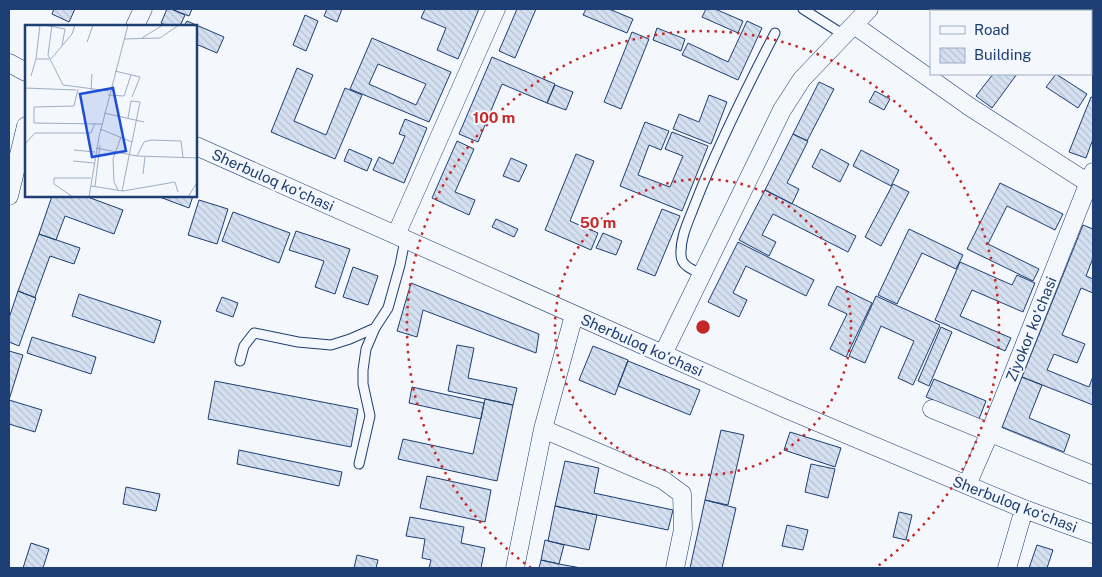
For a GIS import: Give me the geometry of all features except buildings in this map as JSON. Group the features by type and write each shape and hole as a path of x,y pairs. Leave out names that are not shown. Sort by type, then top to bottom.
{"street":[{"path":"135,25 142,9"},
{"path":"400,238 496,9"},
{"path":"663,354 782,110 802,79 870,9"},
{"path":"849,30 970,107 1092,180"},
{"path":"9,63 25,71"},
{"path":"9,196 25,130"},
{"name":"Sherbuloq koʻchasi","path":"198,147 784,408 1024,510 1093,534"},
{"name":"Ziyokor koʻchasi","path":"967,485 1092,180"},
{"path":"515,568 543,429 574,315"},
{"path":"932,409 1093,475"},
{"path":"543,429 663,480 682,494 683,529 675,568"},
{"path":"1007,568 1024,510"}],"lane":[{"path":"802,9 849,30"},
{"path":"702,274 684,264 680,256 683,234 708,172 775,33"},
{"path":"359,464 370,416 363,370 366,349 375,328 388,308 400,265 400,238"},
{"path":"240,360 244,346 254,333 298,342 331,345 375,328"}]}
